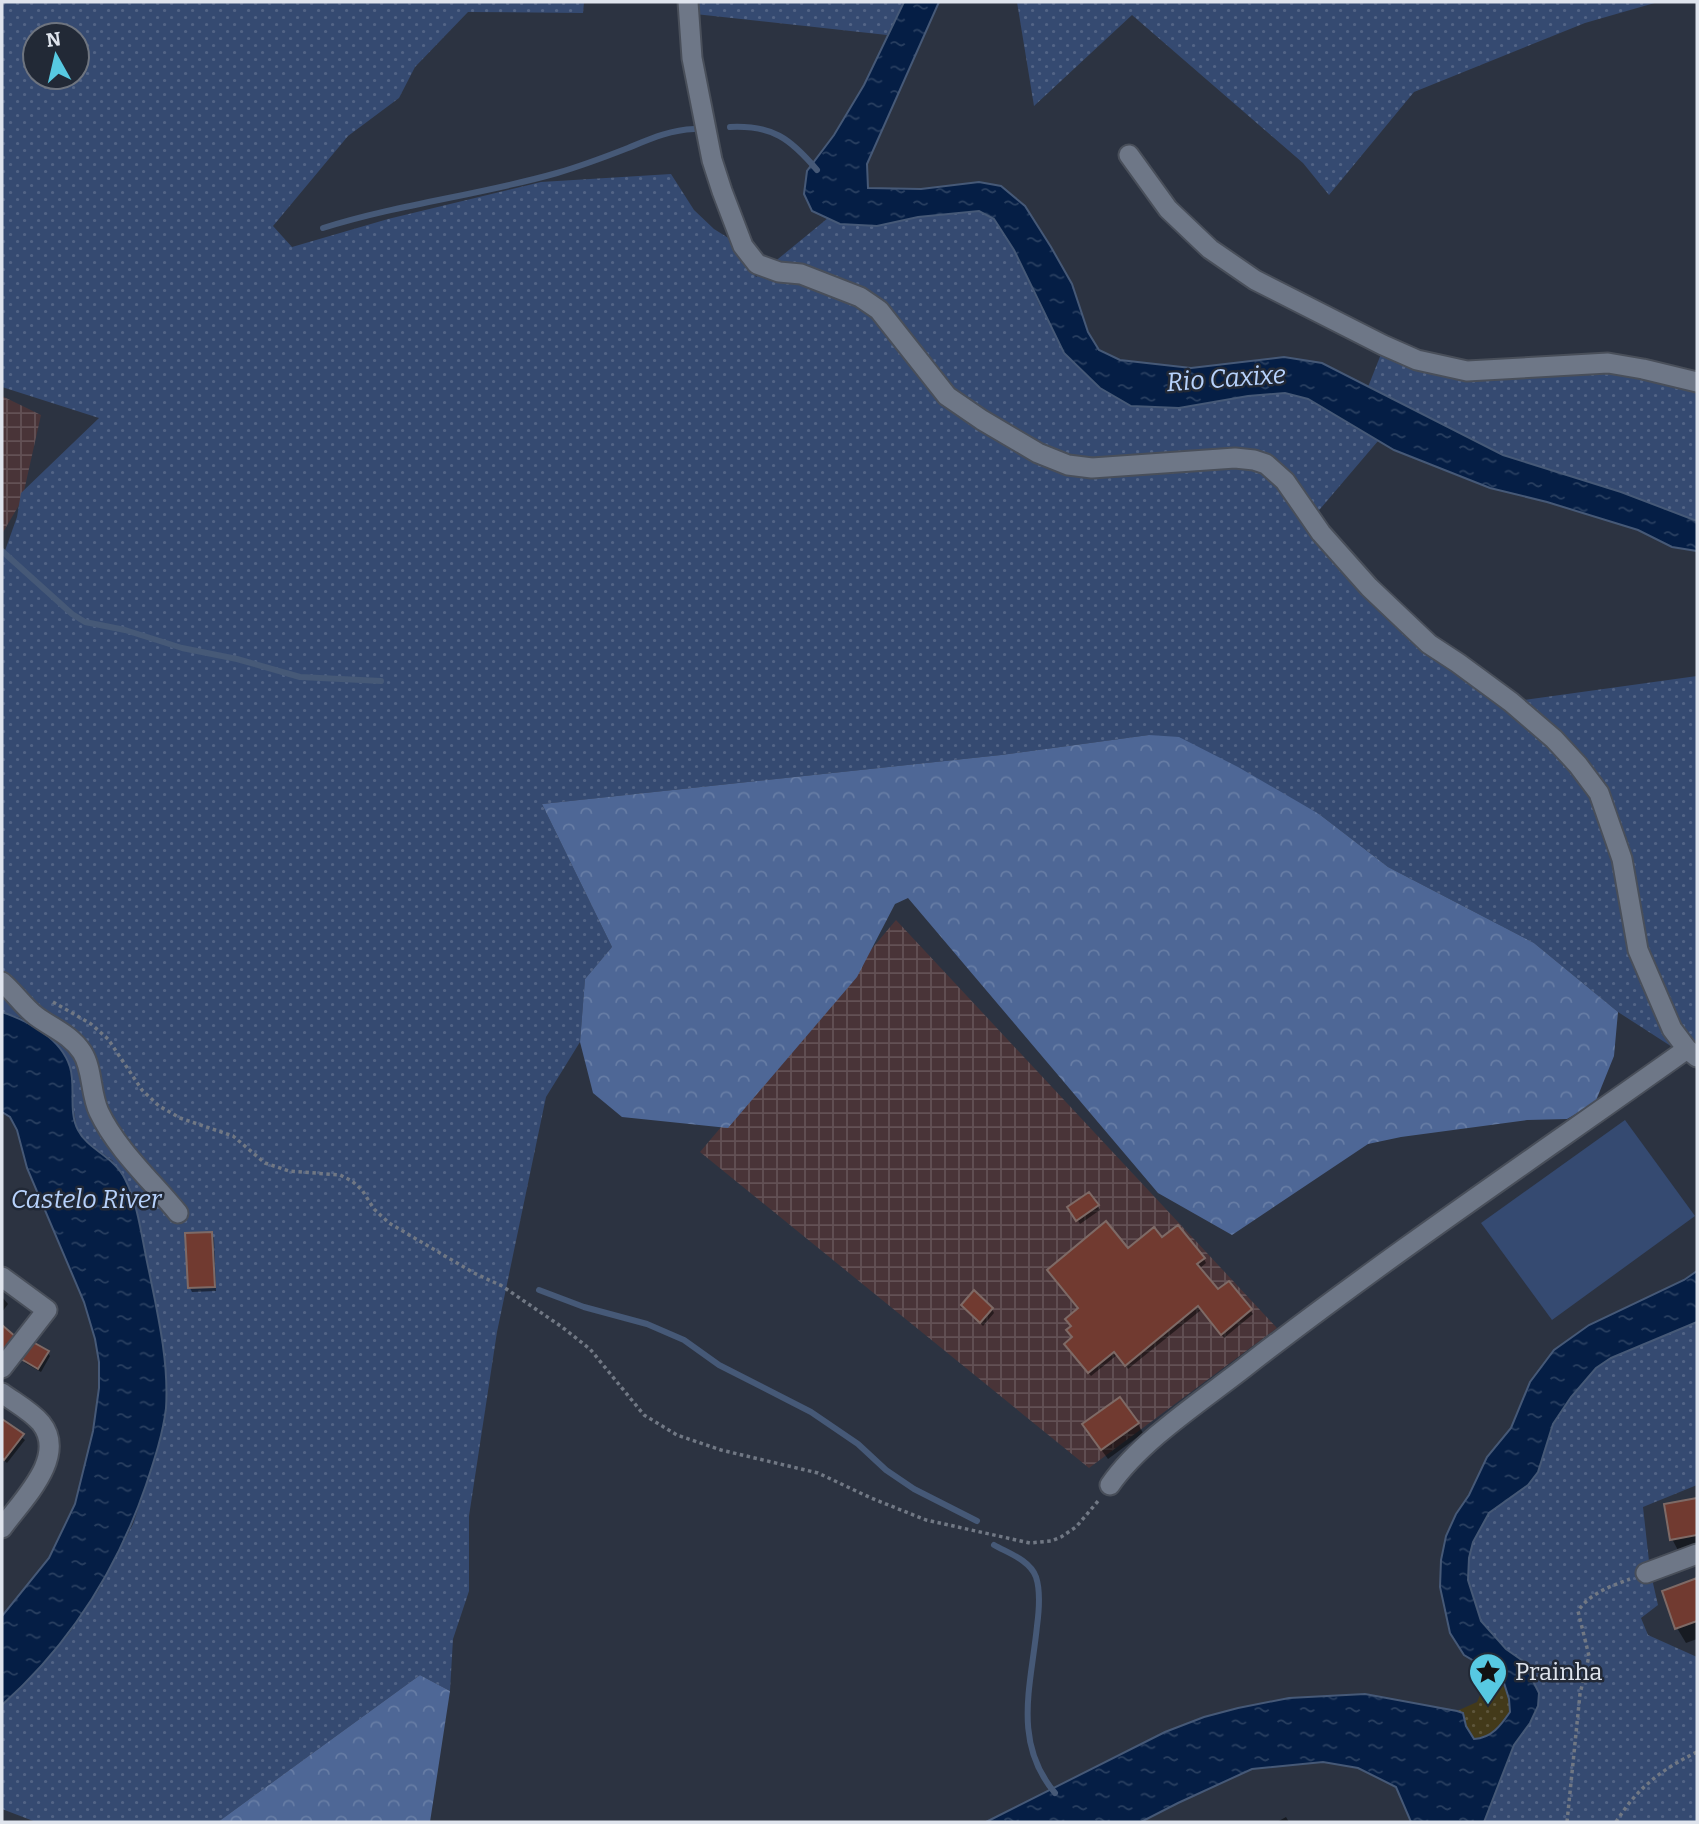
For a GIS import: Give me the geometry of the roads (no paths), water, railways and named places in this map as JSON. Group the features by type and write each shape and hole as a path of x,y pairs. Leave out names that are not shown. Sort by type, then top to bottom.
{"street":[{"path":"688,2 692,58 712,160 743,246 757,264 779,272 801,274 827,282 860,297 879,310 947,396 1038,453 1068,465 1092,468 1235,458 1266,464 1285,481 1321,533 1369,587 1429,645 1511,702 1555,739 1599,793 1622,859 1638,950 1672,1029 1692,1053 1296,1328 1158,1436 1120,1471 1110,1485"},
{"path":"1129,155 1168,209 1221,257 1255,280 1417,360 1467,371 1608,363 1697,382"},
{"path":"2,982 36,1016 69,1037 80,1050 88,1062 99,1113 124,1150 178,1213"},
{"path":"2,1277 47,1310 2,1368"},
{"path":"2,1392 40,1422 50,1438 51,1452 43,1471 2,1528"},
{"path":"1646,1573 1697,1554"}],"water":[{"name":"Rio Caxixe","path":"904,2 939,2 867,164 868,188 921,189 979,182 1001,186 1025,206 1051,247 1072,284 1088,332 1099,350 1120,360 1191,368 1284,357 1322,363 1503,455 1621,492 1697,521 1697,551 1672,547 1638,530 1490,488 1394,450 1308,399 1285,393 1248,396 1179,408 1131,406 1100,388 1064,353 1014,250 994,219 979,211 918,217 877,226 840,224 812,211 804,194 807,171 834,135 864,85"},
{"name":"Castelo River","path":"2,1012 33,1026 59,1047 70,1067 73,1115 78,1130 88,1143 114,1164 130,1189 140,1224 159,1322 164,1356 166,1408 149,1476 121,1547 105,1576 49,1657 2,1705 2,1616 49,1558 75,1504 93,1431 99,1388 99,1362 84,1302 27,1168 17,1130 10,1117 2,1112"},
{"path":"1697,1271 1697,1322 1611,1358 1596,1368 1571,1397 1553,1424 1538,1472 1528,1485 1489,1513 1473,1542 1468,1580 1481,1621 1506,1649 1523,1661 1539,1693 1538,1706 1514,1745 1484,1822 1411,1822 1396,1787 1358,1768 1323,1762 1252,1769 1141,1822 986,1822 1165,1732 1204,1717 1289,1698 1365,1694 1463,1713 1466,1726 1474,1739 1495,1730 1510,1712 1509,1699 1504,1683 1491,1671 1464,1655 1450,1633 1440,1587 1441,1560 1446,1536 1487,1457 1511,1428 1530,1382 1554,1350 1589,1325 1684,1280"}],"waterway":[{"path":"730,127 769,131 789,142 817,170"},
{"path":"323,228 381,212 557,173 660,136 694,129"},
{"path":"2,551 72,614 85,622 125,630 182,648 237,659 300,677 381,681"},
{"path":"539,1290 584,1307 647,1324 684,1340 719,1365 811,1412 858,1444 886,1470 914,1489 977,1521"},
{"path":"994,1545 1029,1566 1038,1583 1039,1608 1029,1692 1029,1734 1033,1754 1055,1793"}],"place":[{"name":"Prainha","path":"1488,1706"}]}
